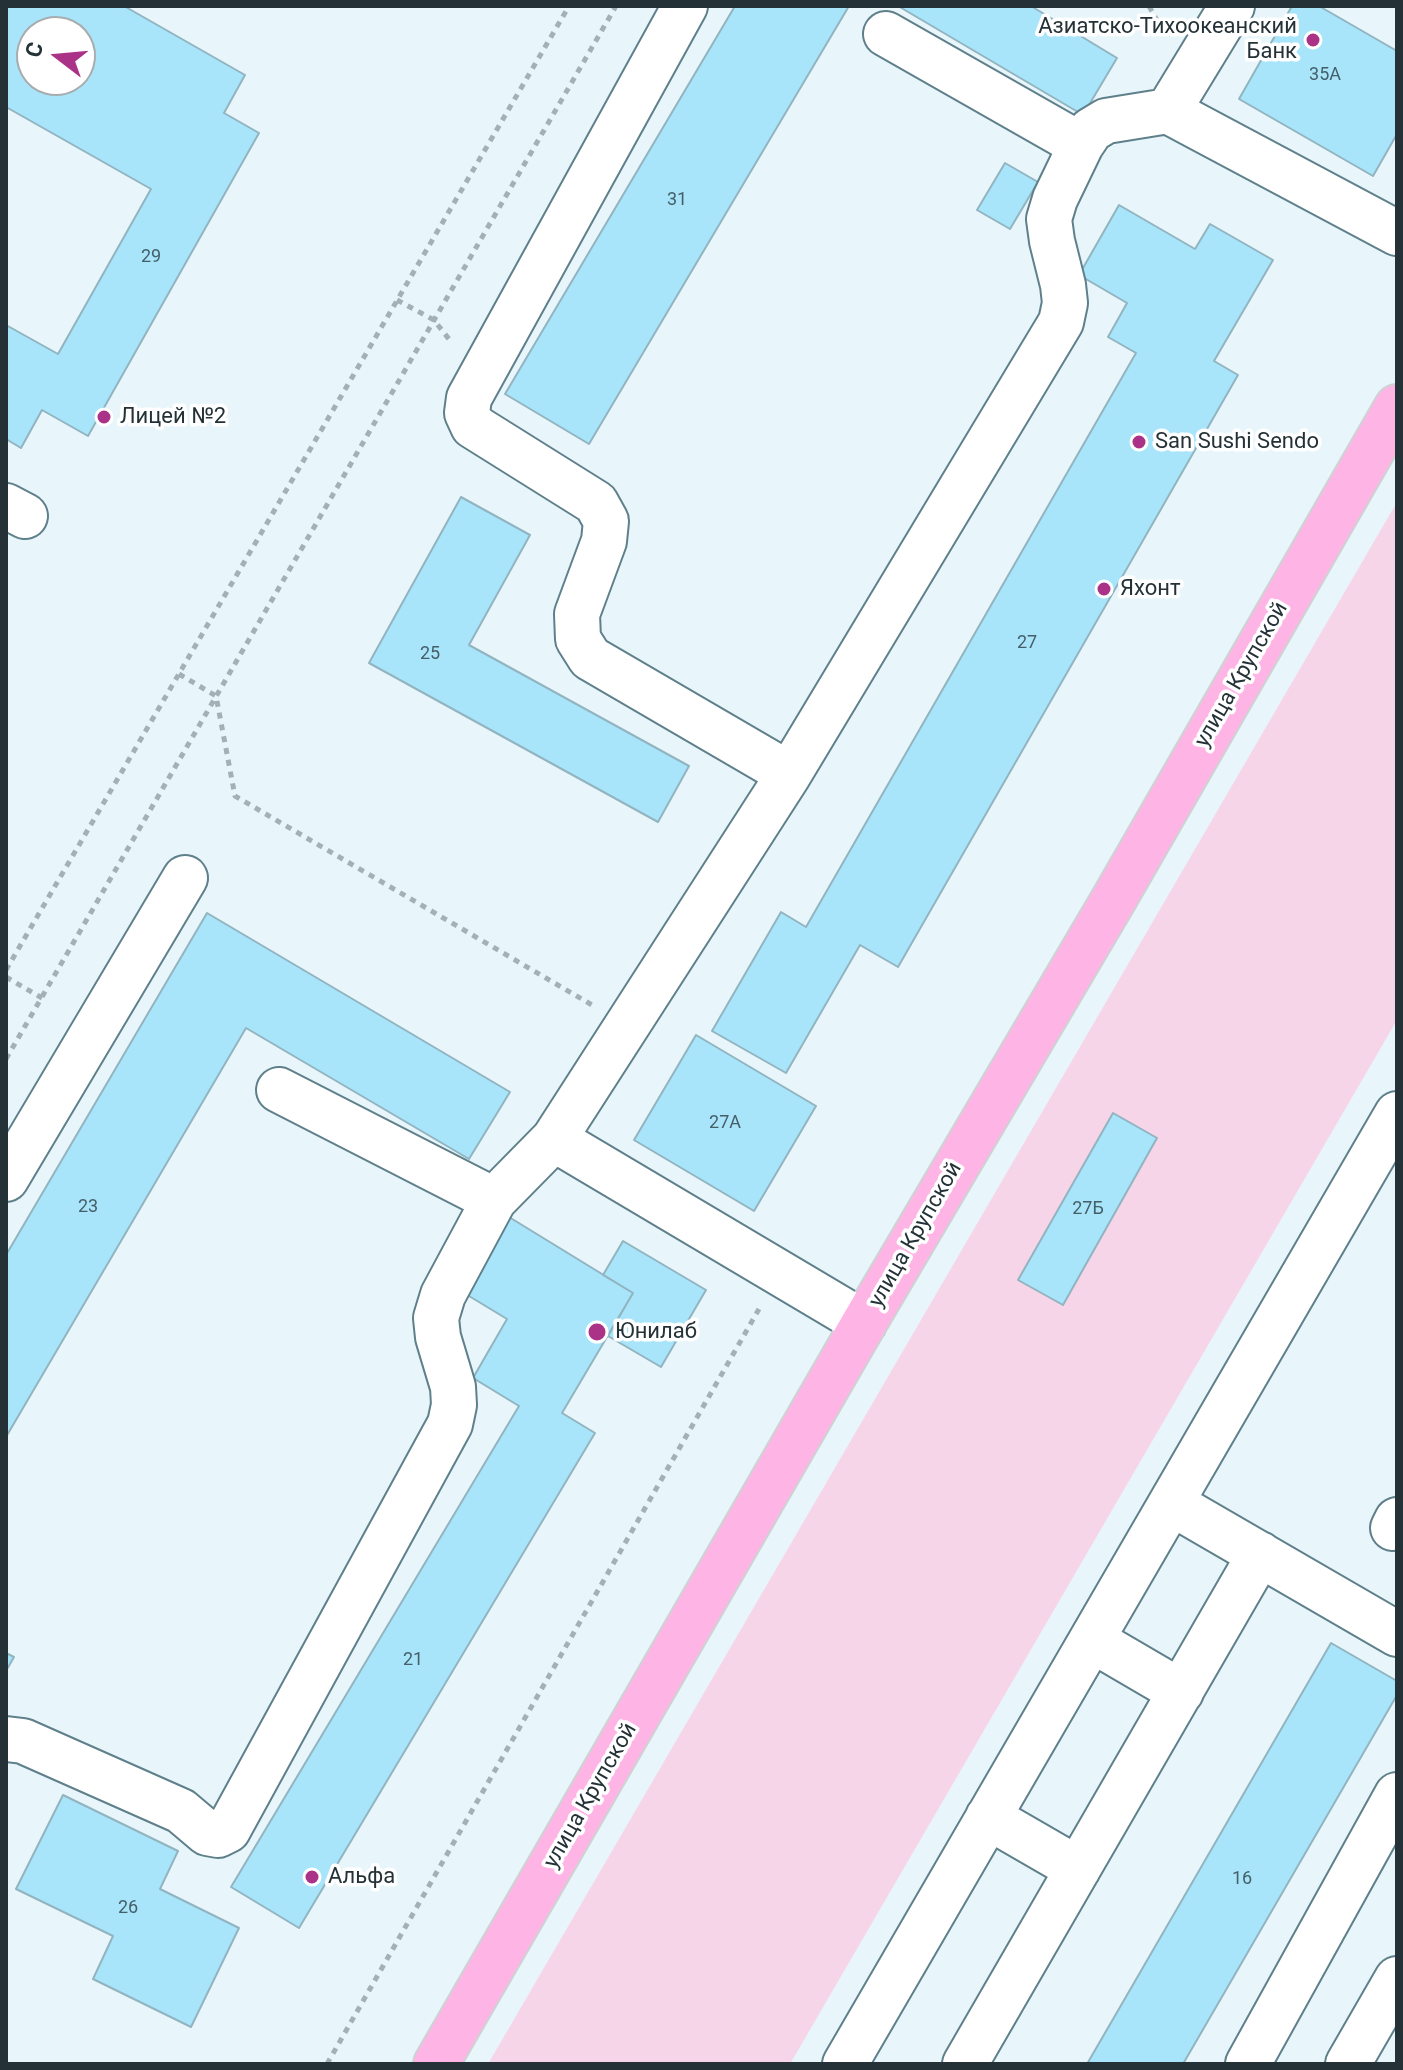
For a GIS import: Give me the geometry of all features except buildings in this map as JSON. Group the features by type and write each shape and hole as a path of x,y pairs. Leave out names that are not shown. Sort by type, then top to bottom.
{"main road":[{"name":"улица Крупской","path":"436,2064 1397,407"}],"street":[{"path":"685,6 479,379 469,398 467,413 473,426 596,503 606,521 604,541 577,614 578,639 590,658 789,774"},
{"path":"1168,111 1232,6"},
{"path":"886,34 1081,145"},
{"path":"6,1739 23,1741 181,1811 207,1833 218,1835 228,1830 450,1424 454,1405 453,1387 438,1337 436,1318 443,1295 494,1200 554,1139 789,774 1061,322 1065,303 1063,285 1049,219 1055,199 1091,130 1106,121 1168,111 1397,233"},
{"path":"6,1179 185,878"},
{"path":"279,1090 494,1200"},
{"path":"845,2064 1397,1114"},
{"path":"554,1139 864,1323"},
{"path":"1171,1503 1397,1634"},
{"path":"965,2064 1260,1554"},
{"path":"1092,1640 1181,1692"},
{"path":"1248,2064 1397,1795"},
{"path":"988,1817 1078,1869"},
{"path":"1348,2064 1397,1979"}],"path":[{"path":"6,970 569,6"},
{"path":"6,1059 616,6"},
{"path":"397,300 434,320 479,379"},
{"path":"179,674 216,696 235,796 627,1025"},
{"path":"6,977 42,998"},
{"path":"327,2064 780,1273"}],"shaded area":[{"path":"1397,502 1397,1020 790,2064 488,2064"}],"place":[{"name":"Азиатско-Тихоокеанский Банк","path":"1313,40"},
{"name":"Лицей №2","path":"104,417"},
{"name":"San Sushi Sendo","path":"1139,442"},
{"name":"Яхонт","path":"1104,589"},
{"name":"Юнилаб","path":"597,1332"},
{"name":"Альфа","path":"312,1877"}]}
